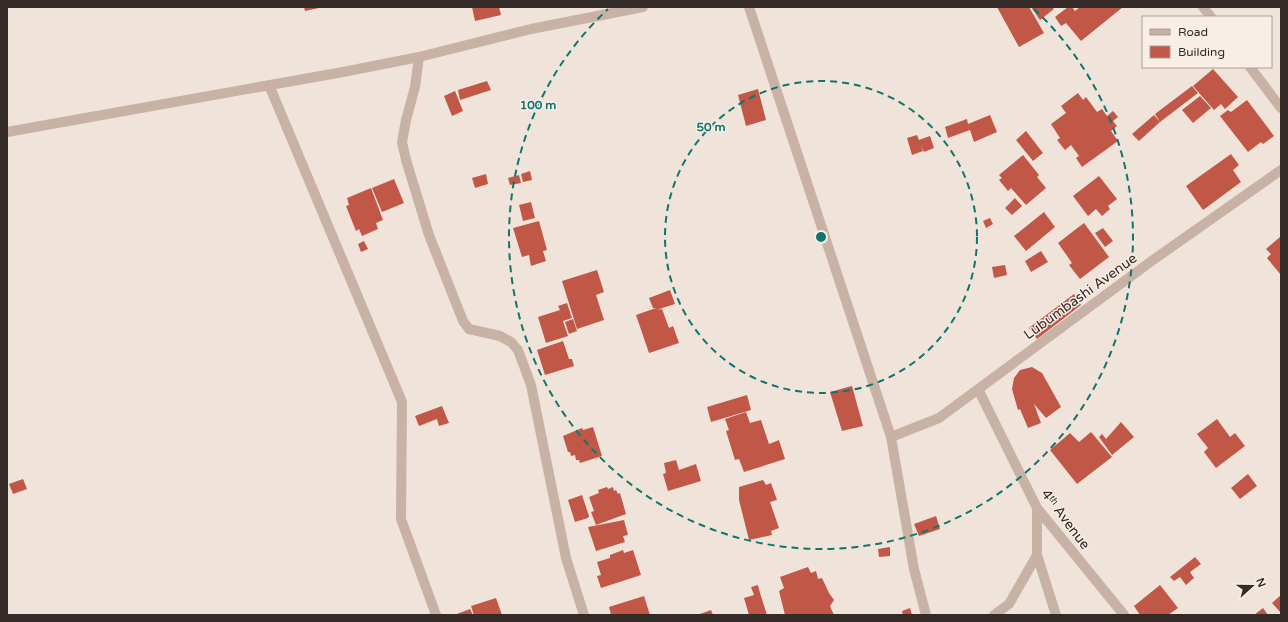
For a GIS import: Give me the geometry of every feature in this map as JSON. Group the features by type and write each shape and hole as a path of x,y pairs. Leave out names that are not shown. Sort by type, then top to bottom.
{"street":[{"path":"7,132 419,57 532,29 644,7"},
{"path":"749,7 891,437 914,569 926,615"},
{"path":"1203,7 1210,16"},
{"path":"419,57 415,87 402,142 406,160 429,235 463,321 469,329 500,336 511,342 518,350 531,385 566,558 584,615"},
{"path":"1251,68 1281,108"},
{"path":"269,85 402,402 401,519 436,615"},
{"name":"Lubumbashi Avenue","path":"891,437 939,418 1153,260 1281,170"},
{"name":"4ᵗʰ Avenue","path":"978,389 1037,508 1124,615"},
{"path":"1037,508 1037,555 1056,615"},
{"path":"994,615 1009,604 1037,555"}],"building":[{"path":"304,7 319,7 319,8 305,11"},
{"path":"472,7 499,7 501,15 475,21"},
{"path":"997,7 1029,7 1044,33 1019,47"},
{"path":"1031,7 1052,7 1054,9 1040,20"},
{"path":"1068,7 1072,7 1075,11 1080,7 1123,7 1081,41 1066,23 1061,26 1055,17"},
{"path":"1213,69 1238,97 1225,109 1221,104 1214,110 1193,86"},
{"path":"487,81 491,90 460,100 458,90"},
{"path":"1192,86 1198,93 1160,122 1155,114"},
{"path":"758,89 766,120 746,126 738,95"},
{"path":"455,91 463,111 452,116 444,96"},
{"path":"1078,93 1083,100 1086,97 1097,112 1102,109 1107,116 1113,111 1118,117 1113,121 1117,126 1111,131 1118,141 1082,167 1076,158 1079,156 1071,145 1065,150 1057,140 1060,138 1051,124 1066,113 1061,106"},
{"path":"1200,96 1211,108 1193,123 1182,110"},
{"path":"1247,100 1274,136 1263,144 1261,142 1248,152 1220,116 1228,110 1231,112"},
{"path":"990,115 997,132 974,142 970,130 948,138 945,127 967,119 968,124"},
{"path":"1154,115 1160,122 1139,141 1132,134"},
{"path":"1026,131 1043,153 1033,161 1016,140"},
{"path":"917,135 919,140 930,136 934,148 924,152 921,145 923,151 912,155 907,138"},
{"path":"1231,154 1239,165 1233,170 1241,182 1203,210 1186,186"},
{"path":"1023,155 1039,175 1037,177 1046,188 1026,205 1011,188 1008,191 999,180 1002,178 999,175"},
{"path":"530,171 532,180 523,182 521,174"},
{"path":"486,174 488,184 475,188 472,178"},
{"path":"519,175 521,183 510,185 508,178"},
{"path":"1099,176 1117,199 1108,206 1110,209 1102,216 1096,209 1088,216 1073,196"},
{"path":"394,179 404,203 382,212 372,188"},
{"path":"371,188 383,220 376,223 378,229 362,236 359,229 356,231 346,206 349,205 347,198"},
{"path":"1015,198 1022,206 1012,215 1005,208"},
{"path":"531,202 535,218 523,221 519,205"},
{"path":"1044,212 1055,227 1026,251 1014,236"},
{"path":"990,218 993,224 986,228 983,221"},
{"path":"539,221 547,250 543,251 546,261 531,266 529,255 522,257 513,228"},
{"path":"1084,223 1109,257 1080,279 1069,265 1072,263 1058,243"},
{"path":"1103,228 1113,241 1105,247 1095,233"},
{"path":"1280,237 1281,275 1267,258 1271,254 1266,249"},
{"path":"364,241 368,249 361,252 358,244"},
{"path":"1041,251 1048,262 1031,272 1025,261"},
{"path":"1005,265 1007,275 994,278 992,267"},
{"path":"597,270 604,292 596,295 604,320 577,329 562,281"},
{"path":"670,290 675,304 656,310 662,309 669,328 673,326 679,343 649,353 636,315 656,308 653,308 649,298"},
{"path":"1074,294 1081,305 1037,339 1029,328"},
{"path":"567,303 572,318 563,321 568,336 546,343 538,317 560,310 558,306"},
{"path":"573,319 577,331 569,334 565,322"},
{"path":"563,341 569,359 572,359 574,366 545,375 537,350"},
{"path":"1032,367 1042,373 1061,407 1046,418 1034,404 1041,423 1028,428 1020,409 1018,410 1012,389 1014,378 1020,370"},
{"path":"852,386 863,426 842,431 830,392"},
{"path":"747,395 751,410 711,422 707,407"},
{"path":"442,406 449,423 439,426 437,419 419,426 415,416"},
{"path":"746,412 750,423 761,420 769,444 779,440 785,459 744,472 739,459 735,460 726,431 729,430 725,419"},
{"path":"1217,419 1230,437 1235,433 1245,446 1216,468 1204,452 1208,448 1197,434"},
{"path":"1121,422 1134,437 1112,455 1099,437 1102,434 1106,439"},
{"path":"593,427 602,456 580,463 579,460 576,460 575,455 571,456 570,452 568,452 563,436 582,428 583,430"},
{"path":"1091,432 1112,457 1077,484 1050,450 1070,433 1079,442"},
{"path":"676,460 679,470 696,464 701,481 668,491 663,474 666,473 664,463"},
{"path":"1248,474 1257,486 1240,499 1231,488"},
{"path":"23,479 27,489 13,494 9,484"},
{"path":"763,480 766,485 771,483 777,500 770,502 779,528 771,531 772,535 749,540 739,500 739,487"},
{"path":"607,487 608,489 613,487 614,491 616,490 618,494 620,493 626,514 596,525 591,512 594,511 589,497 599,493 598,490"},
{"path":"582,495 589,516 588,518 575,522 568,500"},
{"path":"936,516 940,529 919,536 914,524"},
{"path":"624,520 628,535 623,536 625,542 596,551 588,527"},
{"path":"890,547 890,556 879,557 878,549"},
{"path":"623,550 624,553 633,550 641,575 601,588 597,576 601,575 597,562 610,558 610,555"},
{"path":"1195,557 1201,564 1190,572 1194,578 1186,585 1180,577 1174,581 1170,577"},
{"path":"808,567 811,573 816,571 818,579 822,578 834,600 830,606 834,615 785,615 779,591 784,588 780,577"},
{"path":"758,585 767,615 749,615 744,598 754,595 751,587"},
{"path":"1160,585 1178,608 1168,615 1140,615 1134,606"},
{"path":"1281,595 1281,613 1272,603"},
{"path":"644,596 650,615 611,615 609,607"},
{"path":"496,598 502,615 474,615 471,606"},
{"path":"910,608 912,615 903,615 902,611"},
{"path":"1263,608 1268,615 1254,615"},
{"path":"470,609 473,615 454,615"},
{"path":"711,610 713,615 697,615"}]}
